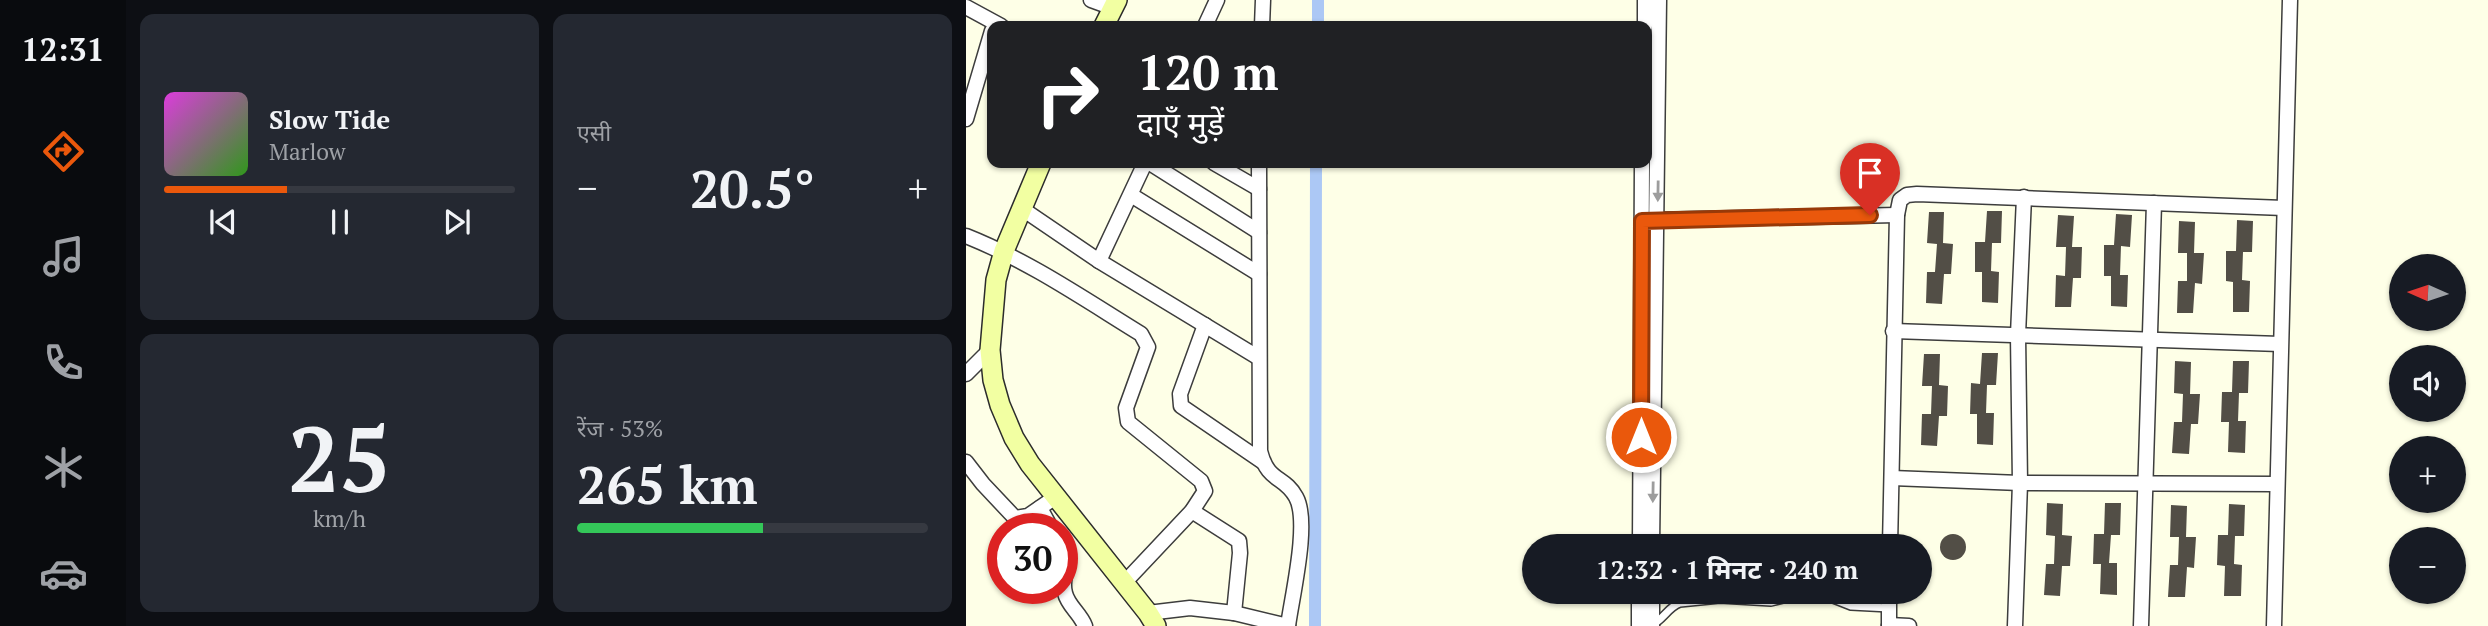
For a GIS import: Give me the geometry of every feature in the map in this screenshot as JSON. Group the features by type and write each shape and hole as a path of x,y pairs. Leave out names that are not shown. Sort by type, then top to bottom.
{"street":[{"path":"1091,0 1115,4 1106,21"},
{"path":"1207,21 1217,0"},
{"path":"1262,21 1263,0"},
{"path":"2274,626 2290,0"},
{"path":"1644,21 1646,1"},
{"path":"1646,1 1647,21"},
{"path":"966,8 987,22"},
{"path":"966,119 987,52"},
{"path":"1652,120 1657,220 1652,534"},
{"path":"1039,168 1004,251 996,280 990,350 992,380 999,405 1014,438 1030,464 1152,619 1191,608 1234,613 1288,626 1302,528 1301,508 1292,491 1268,472 1260,451 1259,168"},
{"path":"1099,261 1145,168"},
{"path":"1156,168 1259,232"},
{"path":"1223,168 1259,188"},
{"path":"1640,534 1642,168"},
{"path":"1131,195 1259,274"},
{"path":"1890,534 1897,215 1900,200 1906,195 2284,208"},
{"path":"2015,626 2020,483 2018,335 2024,197"},
{"path":"2141,626 2154,203"},
{"path":"1021,208 1099,261 1259,358"},
{"path":"1642,221 1897,215"},
{"path":"966,236 1004,251 1145,338 1149,347 1126,408 1126,418 1204,486 1205,491 1192,511 1125,582"},
{"path":"1205,326 1180,394 1181,406 1263,462"},
{"path":"1893,331 2280,344"},
{"path":"966,374 990,350"},
{"path":"966,462 1016,519 1028,516 1057,496"},
{"path":"1892,478 2147,485 2276,484"},
{"path":"1040,508 1043,513"},
{"path":"1192,511 1239,541 1234,613"},
{"path":"1070,604 1085,626"},
{"path":"1642,604 1647,626"},
{"path":"1647,626 1650,604"},
{"path":"1889,604 1889,626 1909,626"}],"lane":[{"path":"1647,626 1665,617 1674,605 1720,599 1771,602 1810,595 1823,596 1851,606 1889,608"}],"building":[{"path":"1987,211 2002,211 2001,243 1992,243 1991,271 1999,272 1998,303 1982,302 1982,272 1975,272 1975,242 1985,242"},
{"path":"1929,212 1944,212 1943,243 1953,244 1951,274 1944,274 1942,304 1926,303 1927,272 1935,272 1937,244 1927,243"},
{"path":"2116,214 2132,215 2130,247 2121,246 2120,275 2128,275 2127,307 2111,306 2111,276 2104,276 2104,245 2114,245"},
{"path":"2058,215 2074,216 2072,247 2082,247 2081,278 2073,278 2071,307 2055,307 2056,275 2065,276 2066,247 2056,247"},
{"path":"2237,220 2253,221 2252,252 2243,252 2242,280 2250,281 2249,312 2233,312 2233,282 2226,281 2226,251 2236,251"},
{"path":"2179,221 2195,222 2194,253 2204,253 2202,284 2195,283 2193,313 2177,313 2178,281 2187,281 2187,253 2178,253"},
{"path":"1982,353 1998,353 1996,385 1987,385 1986,413 1994,413 1993,445 1977,444 1977,414 1970,414 1971,383 1980,384"},
{"path":"1924,354 1940,354 1939,385 1948,386 1947,416 1939,416 1937,446 1921,445 1922,414 1931,414 1932,386 1922,386"},
{"path":"2175,361 2191,362 2190,394 2200,394 2198,424 2191,424 2189,454 2172,453 2174,422 2182,422 2183,394 2174,393"},
{"path":"2233,361 2249,361 2248,393 2239,393 2238,421 2246,421 2245,453 2228,452 2229,422 2221,422 2222,392 2232,392"},
{"path":"2047,503 2063,504 2062,535 2072,536 2070,566 2062,566 2060,596 2044,595 2046,564 2054,564 2055,536 2046,535"},
{"path":"2105,503 2121,503 2120,535 2111,535 2109,563 2117,563 2117,595 2100,594 2101,564 2093,564 2094,534 2104,534"},
{"path":"2229,504 2245,505 2244,536 2235,536 2234,564 2242,565 2241,596 2224,596 2225,566 2217,565 2218,535 2228,535"},
{"path":"2171,505 2187,506 2186,537 2196,537 2194,568 2187,567 2185,597 2168,597 2170,565 2178,565 2179,537 2170,537"},
{"path":"1953,534 1962,538 1966,547 1962,556 1953,560 1944,556 1940,547 1944,538"}],"waterway":[{"path":"1318,0 1318,21"},
{"path":"1315,626 1316,168"}],"route":[{"path":"1641,437 1642,221 1870,215"}]}
